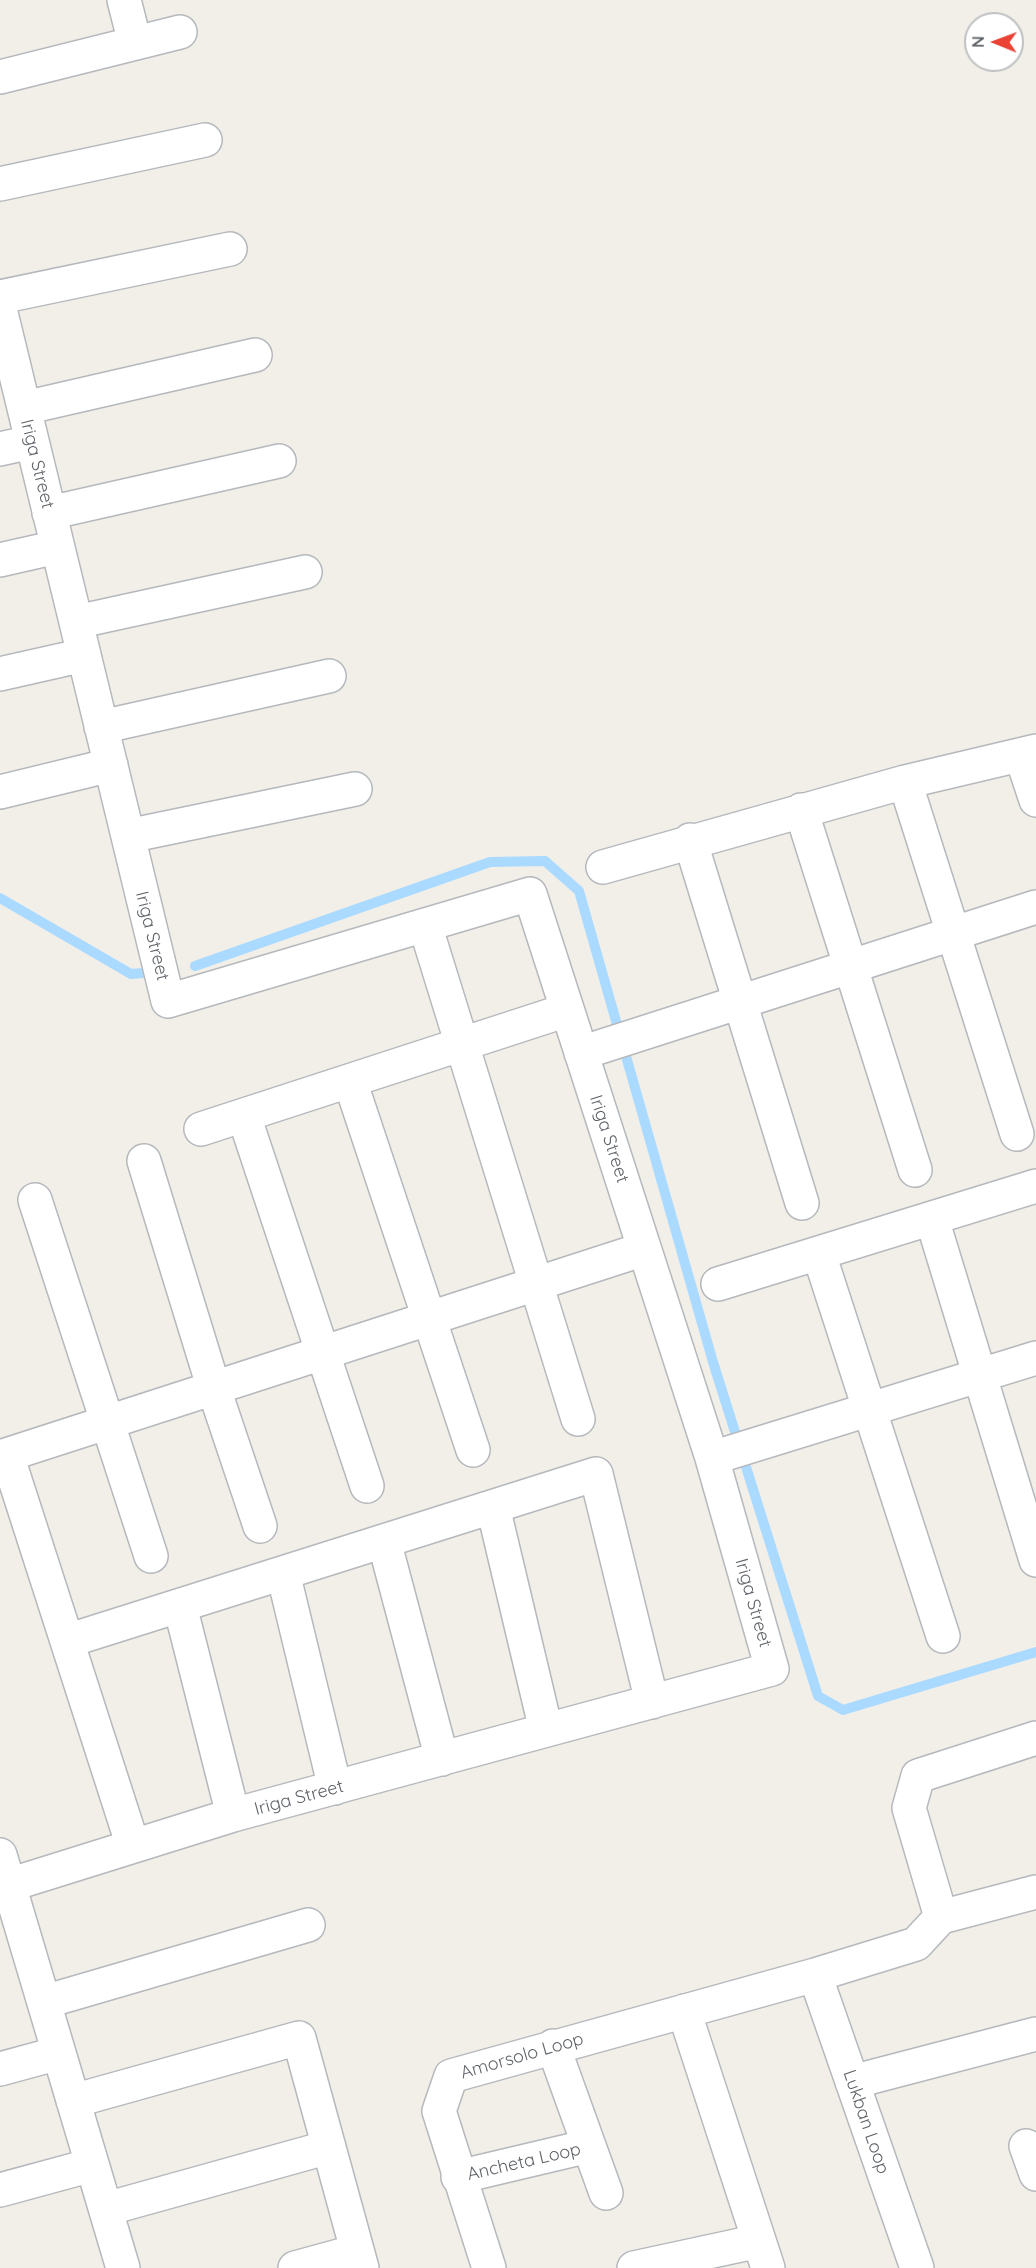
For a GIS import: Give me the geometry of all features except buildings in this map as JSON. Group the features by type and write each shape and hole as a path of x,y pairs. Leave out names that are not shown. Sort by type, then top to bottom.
{"street":[{"path":"124,0 135,43"},
{"path":"0,76 180,32"},
{"path":"0,184 205,140"},
{"path":"0,297 230,249"},
{"name":"Iriga Street","path":"2,325 168,1001 530,894 712,1458 772,1669 233,1815 133,1846 4,1870"},
{"path":"24,408 255,355"},
{"path":"0,449 32,442"},
{"path":"50,513 279,461"},
{"path":"0,560 57,547"},
{"path":"76,622 305,572"},
{"path":"0,674 84,655"},
{"path":"101,727 328,676"},
{"path":"603,867 690,840 905,782 1029,753 1036,800"},
{"path":"0,792 111,765"},
{"path":"905,782 1017,1134"},
{"path":"128,836 355,789"},
{"path":"801,810 915,1170"},
{"path":"690,840 802,1203"},
{"path":"581,1053 1036,907"},
{"path":"425,925 578,1419"},
{"path":"201,1129 567,1010"},
{"path":"350,1081 473,1450"},
{"path":"244,1116 367,1486"},
{"path":"144,1161 214,1389 260,1526"},
{"path":"718,1284 1036,1187"},
{"path":"35,1200 151,1556"},
{"path":"932,1219 1036,1560"},
{"path":"133,1846 4,1456 537,1286 644,1249"},
{"path":"819,1254 943,1636"},
{"path":"712,1458 1036,1358"},
{"path":"67,1641 596,1474 652,1702"},
{"path":"493,1507 546,1730"},
{"path":"384,1541 442,1759"},
{"path":"283,1573 335,1788"},
{"path":"180,1606 233,1815"},
{"path":"1036,1738 918,1776 909,1808 941,1917 1036,1892"},
{"path":"4,1870 12,1941 44,2002 123,2268"},
{"name":"Amorsolo Loop","path":"489,2268 458,2177 439,2111 451,2076 814,1975 916,1944 941,1917"},
{"path":"44,2002 308,1925"},
{"name":"Lukban Loop","path":"814,1975 917,2268"},
{"path":"634,2268 764,2254 684,2011"},
{"path":"852,2082 1036,2034"},
{"path":"73,2101 299,2038 359,2259 294,2268"},
{"path":"554,2046 606,2193"},
{"path":"0,2069 59,2053"},
{"name":"Ancheta Loop","path":"458,2177 589,2146"},
{"path":"105,2209 328,2147"},
{"path":"0,2190 92,2165"}],"waterway":[{"path":"195,966 490,862 545,861 579,891 713,1362 818,1696 843,1710 1036,1652"},
{"path":"0,898 131,974 156,972"}]}
